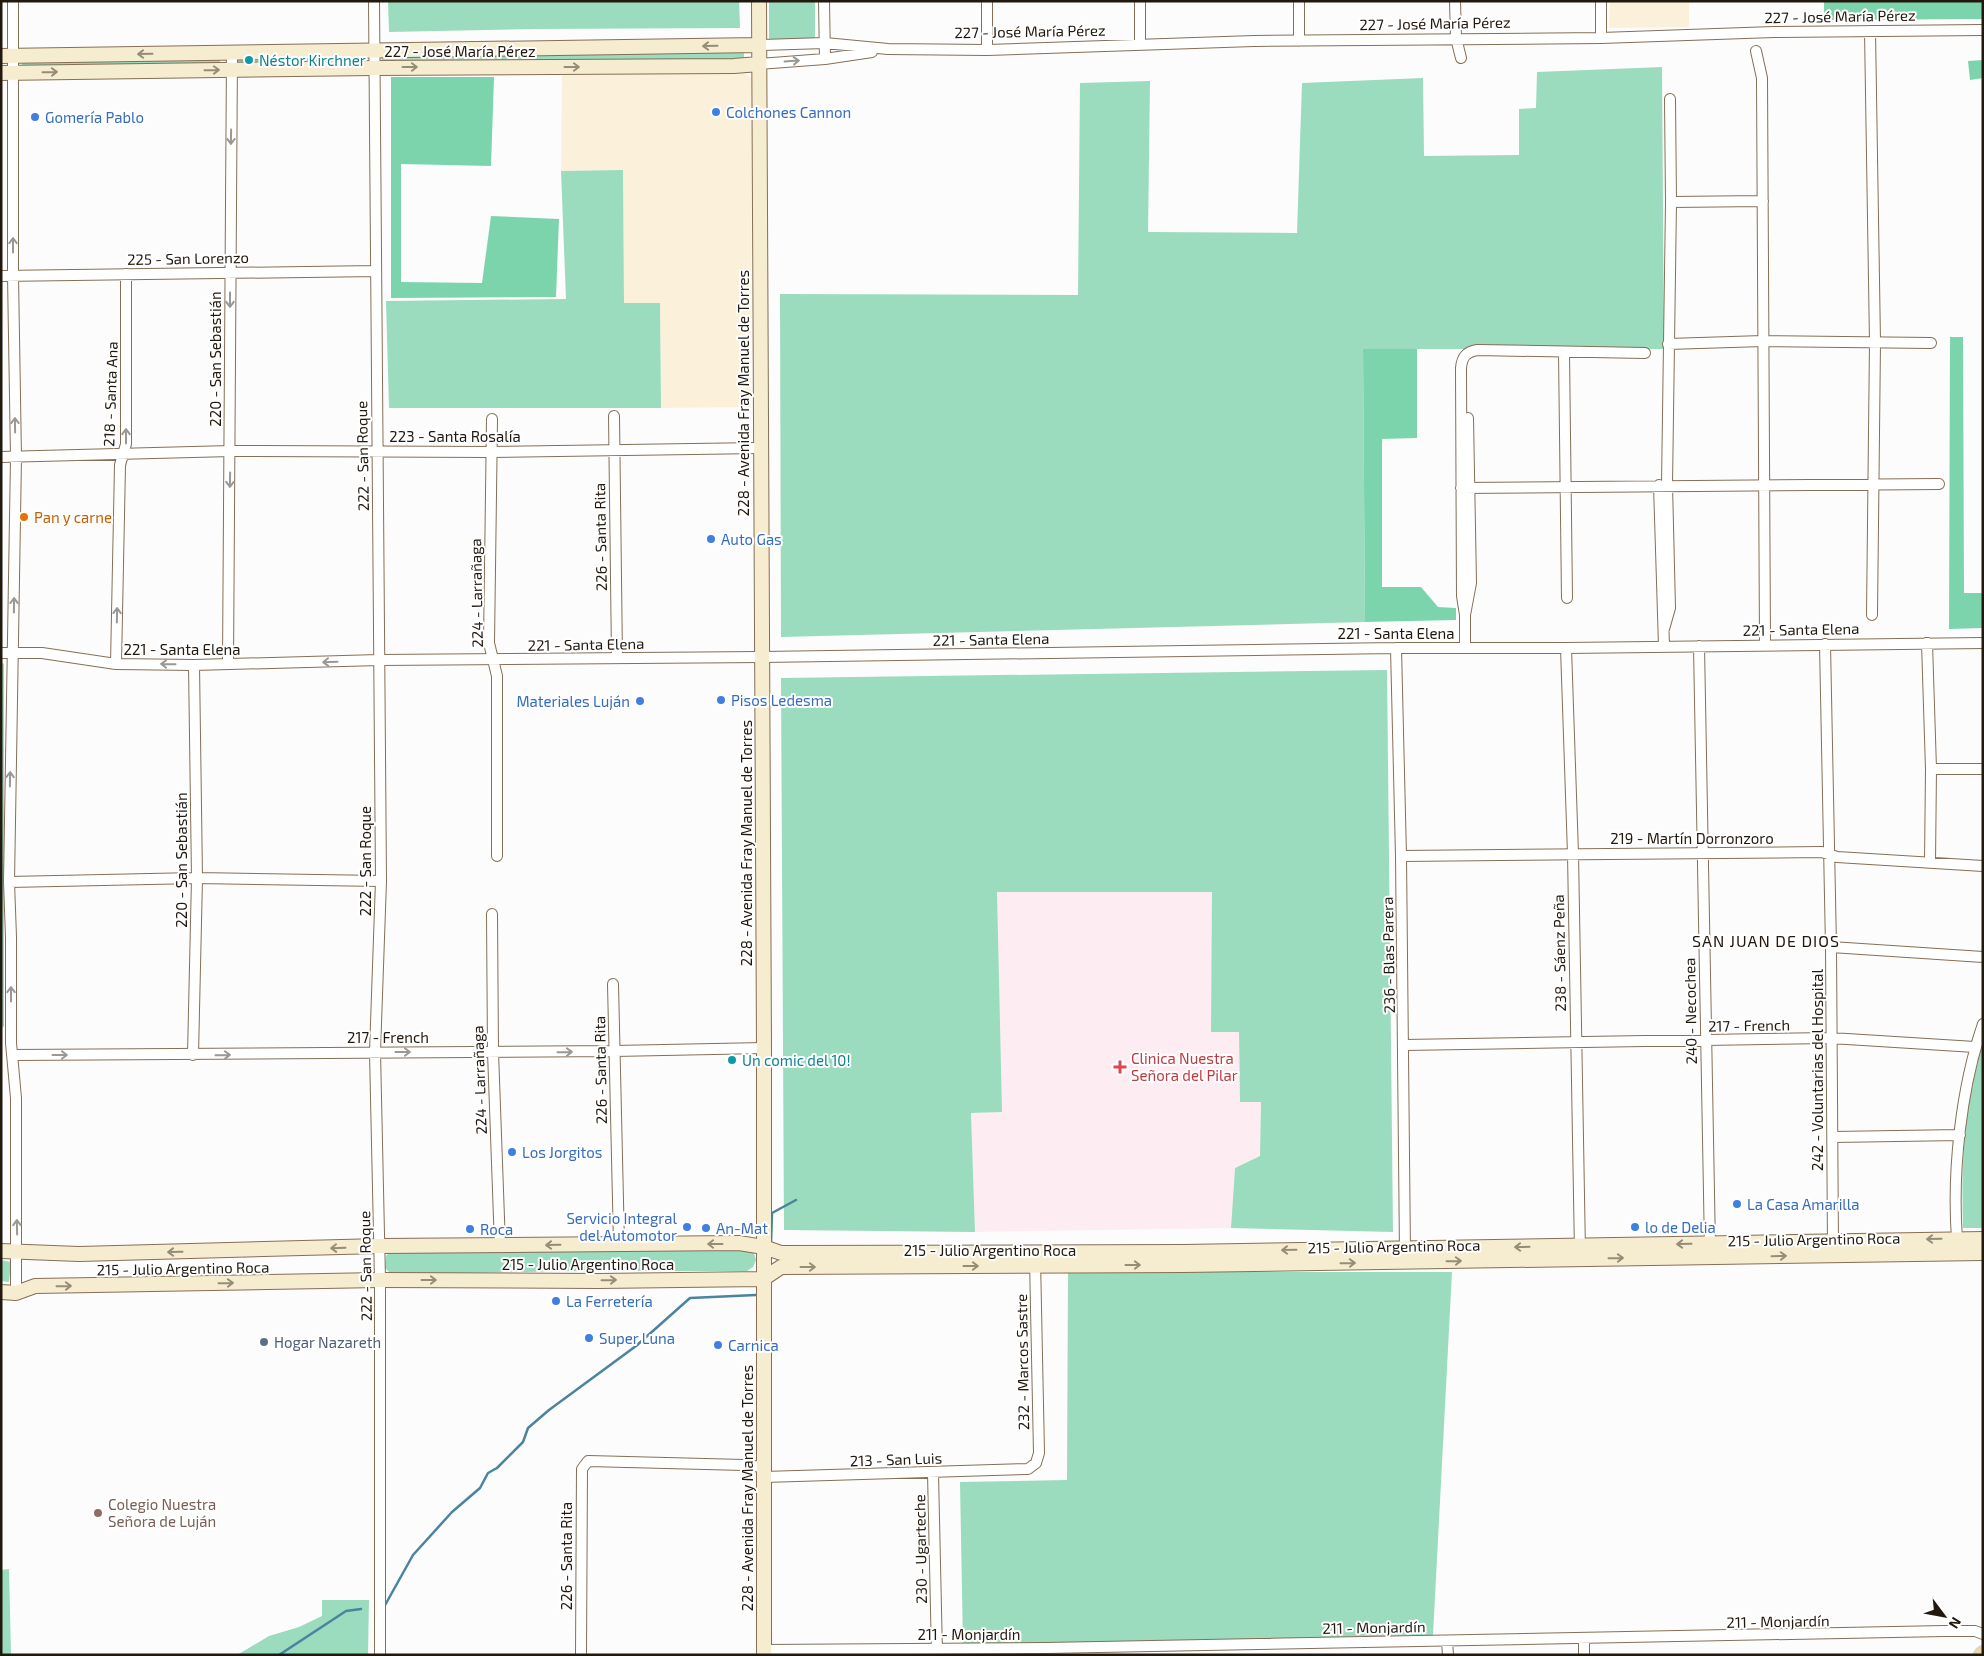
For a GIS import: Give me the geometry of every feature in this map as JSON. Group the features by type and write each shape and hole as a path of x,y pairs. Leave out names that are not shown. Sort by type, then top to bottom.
{"street":[{"path":"13,1 7,72 16,457 14,654 8,882 11,937 6,1042 12,1055 16,1098 16,1293"},
{"path":"374,1 374,51"},
{"name":"228 - Avenida Fray Manuel de Torres","path":"759,1 764,1048 764,1653"},
{"path":"824,1 825,59"},
{"path":"987,1 987,50"},
{"path":"1140,1 1140,45"},
{"path":"1299,1 1299,41"},
{"path":"1455,1 1456,38 1461,58"},
{"path":"1601,38 1602,1"},
{"name":"227 - José María Pérez","path":"7,56 825,43 888,49 987,50 1299,41 1601,38 1983,30"},
{"path":"1870,31 1875,342 1872,615"},
{"name":"227 - José María Pérez","path":"7,72 734,66 825,59 888,49"},
{"name":"222 - San Roque","path":"374,51 381,881 375,1052 380,1246 380,1655"},
{"path":"1756,51 1762,78 1764,644"},
{"name":"220 - San Sebastián","path":"228,664 231,451 232,53"},
{"path":"1664,646 1664,629 1670,608 1663,485 1671,202 1670,100"},
{"path":"1671,202 1763,201"},
{"name":"225 - San Lorenzo","path":"1,276 376,271"},
{"name":"218 - Santa Ana","path":"116,664 120,465 126,444 126,274"},
{"path":"1668,344 1764,341 1931,342"},
{"path":"1465,648 1465,615 1471,583 1465,487 1468,370 1470,359 1477,350 1645,353"},
{"path":"1564,352 1567,598"},
{"name":"226 - Santa Rita","path":"614,416 617,658"},
{"name":"224 - Larrañaga","path":"492,419 490,643 497,676 497,856"},
{"name":"223 - Santa Rosalía","path":"1,457 231,451 491,452 760,448"},
{"path":"1465,487 1940,484"},
{"path":"1928,643 1931,769 1930,862"},
{"name":"221 - Santa Elena","path":"1,654 42,653 116,664 194,665 379,660 1983,643"},
{"name":"242 - Voluntarias del Hospital","path":"1825,644 1830,855 1833,1248"},
{"name":"240 - Necochea","path":"1699,646 1710,1250"},
{"name":"236 - Blas Parera","path":"1396,648 1404,1045 1405,1255"},
{"name":"238 - Sáenz Peña","path":"1566,648 1573,854 1580,1252"},
{"name":"220 - San Sebastián","path":"193,1055 197,878 194,665"},
{"path":"1931,769 1983,769"},
{"name":"219 - Martín Dorronzoro","path":"1401,856 1822,852 1837,858 1983,866"},
{"path":"8,882 197,878 381,881"},
{"name":"224 - Larrañaga","path":"492,914 493,1052 500,1246"},
{"path":"1831,947 1983,957"},
{"name":"226 - Santa Rita","path":"613,984 619,1244"},
{"path":"1957,1239 1955,1197 1960,1135 1975,1047 1983,1024"},
{"name":"217 - French","path":"1404,1045 1831,1038 1975,1047"},
{"name":"217 - French","path":"12,1055 193,1055 764,1048"},
{"path":"1832,1137 1960,1135"},
{"name":"215 - Julio Argentino Roca","path":"1833,1248 1957,1239 1983,1239"},
{"name":"215 - Julio Argentino Roca","path":"1,1251 79,1254 380,1246 739,1244 764,1247 781,1253 1035,1251 1405,1255"},
{"name":"215 - Julio Argentino Roca","path":"1,1292 16,1293 35,1286 380,1280 598,1281 763,1278 781,1267 1183,1265 1405,1255 1833,1248 1983,1253"},
{"name":"232 - Marcos Sastre","path":"1028,1469 1036,1463 1039,1453 1035,1251"},
{"name":"226 - Santa Rita","path":"581,1655 582,1469 588,1461"},
{"name":"213 - San Luis","path":"588,1461 744,1465 763,1472 933,1473 1028,1469"},
{"name":"230 - Ugarteche","path":"933,1473 937,1652"},
{"name":"211 - Monjardín","path":"764,1653 1173,1650 1448,1641 1945,1631 1975,1631 1983,1634"},
{"path":"1584,1639 1584,1655"},
{"path":"1448,1641 1448,1655"}],"shaded area":[{"path":"1610,1 1689,1 1689,27 1609,28"},
{"path":"739,70 752,78 751,407 661,408 660,304 624,303 623,170 561,171 562,72"},
{"name":"Clinica Nuestra Señora del Pilar","path":"997,892 1213,892 1211,1031 1239,1032 1240,1102 1261,1101 1260,1156 1235,1168 1231,1228 975,1232 971,1113 1001,1112"}],"green space":[{"path":"388,1 739,1 740,28 389,32"},
{"path":"769,1 815,1 815,47 769,49"},
{"path":"1824,1 1983,1 1983,19 1824,20"},
{"path":"744,51 744,59 382,63 381,55"},
{"path":"364,55 364,65 238,65 238,56"},
{"path":"220,57 220,66 22,68 22,58"},
{"path":"1983,60 1983,78 1970,80 1968,61"},
{"path":"1662,67 1664,349 1363,349 1365,622 781,637 780,294 1078,295 1080,83 1150,81 1148,232 1297,233 1302,83 1423,78 1424,156 1519,155 1519,109 1536,108 1537,72"},
{"path":"391,77 494,77 491,166 401,164 401,282 482,283 491,216 559,219 556,297 391,298"},
{"path":"623,170 624,303 660,303 661,408 389,408 386,301 566,299 561,171"},
{"path":"1950,337 1963,337 1964,593 1983,593 1983,628 1949,629"},
{"path":"1363,349 1417,349 1417,438 1382,439 1382,587 1421,587 1438,607 1456,608 1456,620 1365,622"},
{"path":"1,662 4,664 4,1026 1,1029"},
{"path":"1387,670 1393,1232 1231,1228 1235,1168 1260,1156 1261,1102 1240,1102 1239,1032 1211,1032 1212,892 997,892 1002,1112 971,1113 975,1232 784,1230 781,678"},
{"path":"1983,1043 1983,1228 1963,1228 1963,1157 1965,1135 1972,1090"},
{"path":"753,1250 756,1260 753,1267 747,1271 396,1274 389,1272 385,1268 386,1256 389,1252"},
{"path":"1,1260 11,1262 9,1282 1,1281"},
{"path":"1068,1272 1452,1272 1433,1635 963,1645 960,1482 1067,1480"},
{"path":"9,1569 11,1655 1,1655 1,1570"},
{"path":"322,1600 369,1600 368,1655 237,1655 269,1636 299,1627 322,1616"}],"waterway":[{"path":"771,1244 772,1213 796,1200"},
{"path":"384,1607 413,1555 452,1512 480,1488 488,1473 497,1468 523,1442 528,1428 549,1410 636,1346 690,1298 756,1295"},
{"path":"279,1655 346,1611 361,1609"}],"place":[{"name":"Néstor Kirchner","path":"249,60"},
{"name":"Colchones Cannon","path":"716,112"},
{"name":"Gomería Pablo","path":"35,117"},
{"name":"Pan y carne","path":"24,517"},
{"name":"Auto Gas","path":"711,539"},
{"name":"Pisos Ledesma","path":"721,700"},
{"name":"Materiales Luján","path":"640,701"},
{"name":"Un comic del 10!","path":"732,1060"},
{"name":"Clinica Nuestra Señora del Pilar","path":"1120,1067"},
{"name":"Los Jorgitos","path":"512,1152"},
{"name":"La Casa Amarilla","path":"1737,1204"},
{"name":"Servicio Integral del Automotor","path":"687,1227"},
{"name":"lo de Delia","path":"1635,1227"},
{"name":"An-Mat","path":"706,1228"},
{"name":"Roca","path":"470,1229"},
{"name":"La Ferretería","path":"556,1301"},
{"name":"Super Luna","path":"589,1338"},
{"name":"Hogar Nazareth","path":"264,1342"},
{"name":"Carnica","path":"718,1345"},
{"name":"Colegio Nuestra Señora de Luján","path":"98,1513"}],"district":[{"name":"SAN JUAN DE DIOS","path":"1766,940"}]}
